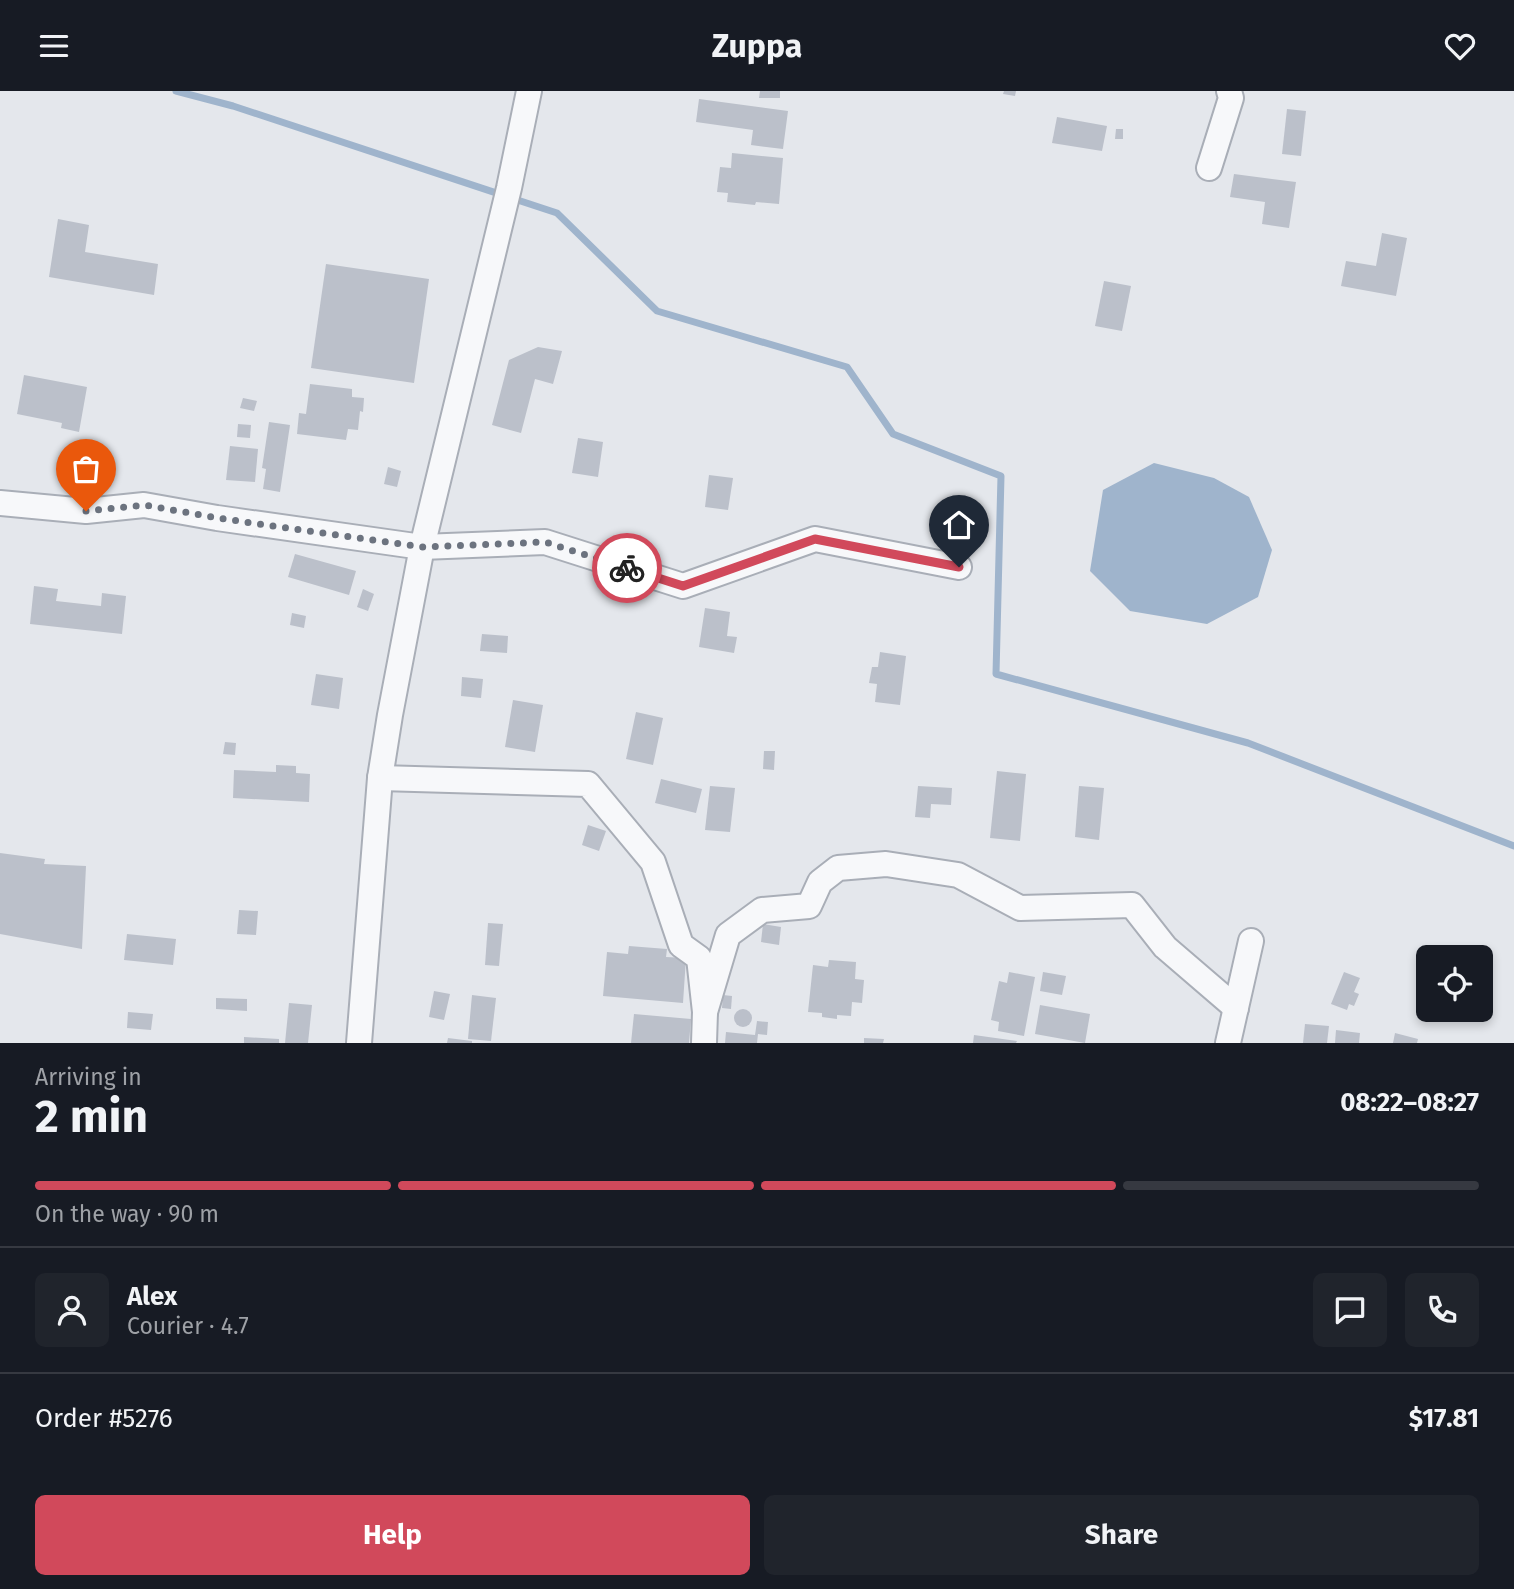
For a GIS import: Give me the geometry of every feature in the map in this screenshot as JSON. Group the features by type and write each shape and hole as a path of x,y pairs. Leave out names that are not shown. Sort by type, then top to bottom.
{"street":[{"path":"359,1043 380,778 422,547 507,195 529,91"},
{"path":"1209,168 1231,98 1229,91"},
{"path":"0,503 86,511 145,505 422,547 545,542 683,586 815,539 959,567"},
{"path":"380,778 588,784 653,862 681,945 699,958 705,1012 704,1043"},
{"path":"705,1012 728,935 762,911 809,906 820,882 838,868 886,864 958,875 1020,908 1132,905 1165,947 1236,1008"},
{"path":"1228,1043 1251,941"}],"water":[{"path":"1154,463 1214,478 1249,497 1272,550 1258,597 1207,624 1130,611 1090,571 1103,490"}],"building":[{"path":"760,91 780,91 780,98 759,98"},
{"path":"1004,91 1016,91 1015,96 1003,94"},
{"path":"699,99 788,111 783,149 751,145 753,130 696,122"},
{"path":"1287,109 1306,111 1301,156 1282,154"},
{"path":"1057,117 1107,126 1102,151 1052,143"},
{"path":"1116,129 1123,129 1123,139 1115,139"},
{"path":"732,153 783,158 779,204 727,202 728,193 717,192 720,167 731,168"},
{"path":"1234,174 1296,182 1289,228 1262,224 1265,202 1230,197"},
{"path":"58,219 89,225 85,252 158,264 154,295 49,277"},
{"path":"1382,233 1407,238 1396,296 1341,286 1346,261 1376,266"},
{"path":"326,264 429,279 414,383 311,368"},
{"path":"1104,281 1131,286 1122,331 1095,326"},
{"path":"538,347 562,351 553,384 535,379 521,433 492,425 509,360"},
{"path":"24,375 87,387 79,432 61,428 62,423 17,414"},
{"path":"310,384 352,389 352,397 364,398 358,430 348,429 346,440 297,434 299,413 306,414"},
{"path":"243,398 257,401 254,411 240,408"},
{"path":"269,422 290,425 280,492 263,489 266,469 262,468"},
{"path":"238,424 251,425 250,438 237,437"},
{"path":"578,438 603,442 598,477 572,473"},
{"path":"230,446 258,449 255,482 226,480"},
{"path":"388,467 401,471 397,487 384,484"},
{"path":"709,475 733,478 728,510 705,507"},
{"path":"295,554 356,571 349,595 288,577"},
{"path":"34,586 58,589 56,601 101,606 102,593 126,596 122,634 30,624"},
{"path":"363,589 374,594 368,611 357,607"},
{"path":"705,608 730,612 727,636 737,637 734,653 699,647"},
{"path":"292,613 306,616 304,628 290,625"},
{"path":"482,634 508,636 507,653 480,651"},
{"path":"880,652 906,656 900,705 875,702 877,684 869,683 872,667 878,667"},
{"path":"316,674 343,678 339,709 311,705"},
{"path":"462,677 483,679 481,698 461,696"},
{"path":"513,700 543,705 535,752 505,747"},
{"path":"636,712 663,718 653,765 626,759"},
{"path":"225,742 236,743 235,755 223,754"},
{"path":"764,751 775,751 774,770 763,769"},
{"path":"276,765 296,766 296,773 310,774 309,802 233,798 234,770 276,772"},
{"path":"997,771 1026,774 1020,841 990,838"},
{"path":"661,779 702,789 696,813 655,803"},
{"path":"710,786 735,788 730,832 705,830"},
{"path":"918,786 952,788 951,805 931,804 930,818 915,817"},
{"path":"1079,786 1104,788 1099,840 1075,837"},
{"path":"588,825 606,831 599,851 582,845"},
{"path":"0,853 45,859 44,864 86,866 82,949 0,934"},
{"path":"239,910 258,911 256,935 237,934"},
{"path":"488,923 503,924 499,966 485,965"},
{"path":"763,924 781,927 779,945 761,942"},
{"path":"127,934 176,939 173,965 124,960"},
{"path":"629,946 667,949 666,957 686,958 683,1003 603,996 607,952 628,954"},
{"path":"829,960 856,962 855,979 864,980 862,1003 852,1002 851,1016 837,1015 837,1019 822,1017 822,1013 808,1012 813,965 828,967"},
{"path":"1009,972 1035,977 1024,1036 998,1031 999,1022 991,1020 999,981 1007,983"},
{"path":"1043,972 1066,976 1062,995 1040,991"},
{"path":"1344,972 1360,978 1354,992 1359,994 1354,1006 1349,1004 1347,1010 1331,1004"},
{"path":"434,991 450,994 444,1020 429,1017"},
{"path":"472,995 496,998 491,1041 468,1039"},
{"path":"723,995 732,996 731,1009 722,1008"},
{"path":"216,998 247,999 247,1011 216,1009"},
{"path":"289,1003 312,1005 308,1043 285,1043"},
{"path":"1040,1005 1090,1014 1085,1043 1035,1034"},
{"path":"743,1009 749,1012 752,1018 749,1024 743,1027 737,1024 734,1018 737,1012"},
{"path":"128,1012 153,1014 151,1030 127,1028"},
{"path":"634,1014 691,1019 689,1043 631,1043"},
{"path":"757,1021 768,1022 767,1035 758,1034 757,1043 725,1043 726,1032 755,1035"},
{"path":"1305,1024 1329,1026 1327,1043 1303,1043"},
{"path":"1336,1030 1360,1033 1359,1043 1335,1043"},
{"path":"1395,1033 1418,1039 1417,1043 1393,1043"},
{"path":"974,1035 1017,1041 973,1043"},
{"path":"244,1037 279,1039 279,1043 244,1043"},
{"path":"448,1038 472,1041 472,1043 447,1043"},
{"path":"864,1038 884,1039 883,1043 864,1043"}],"waterway":[{"path":"176,91 233,106 557,213 657,311 847,367 893,434 1001,476 996,674 1248,743 1514,846"}],"way so far":[{"path":"86,511 145,505 422,547 545,542 627,568"}],"route":[{"path":"627,568 683,586 815,539 959,567"}]}
